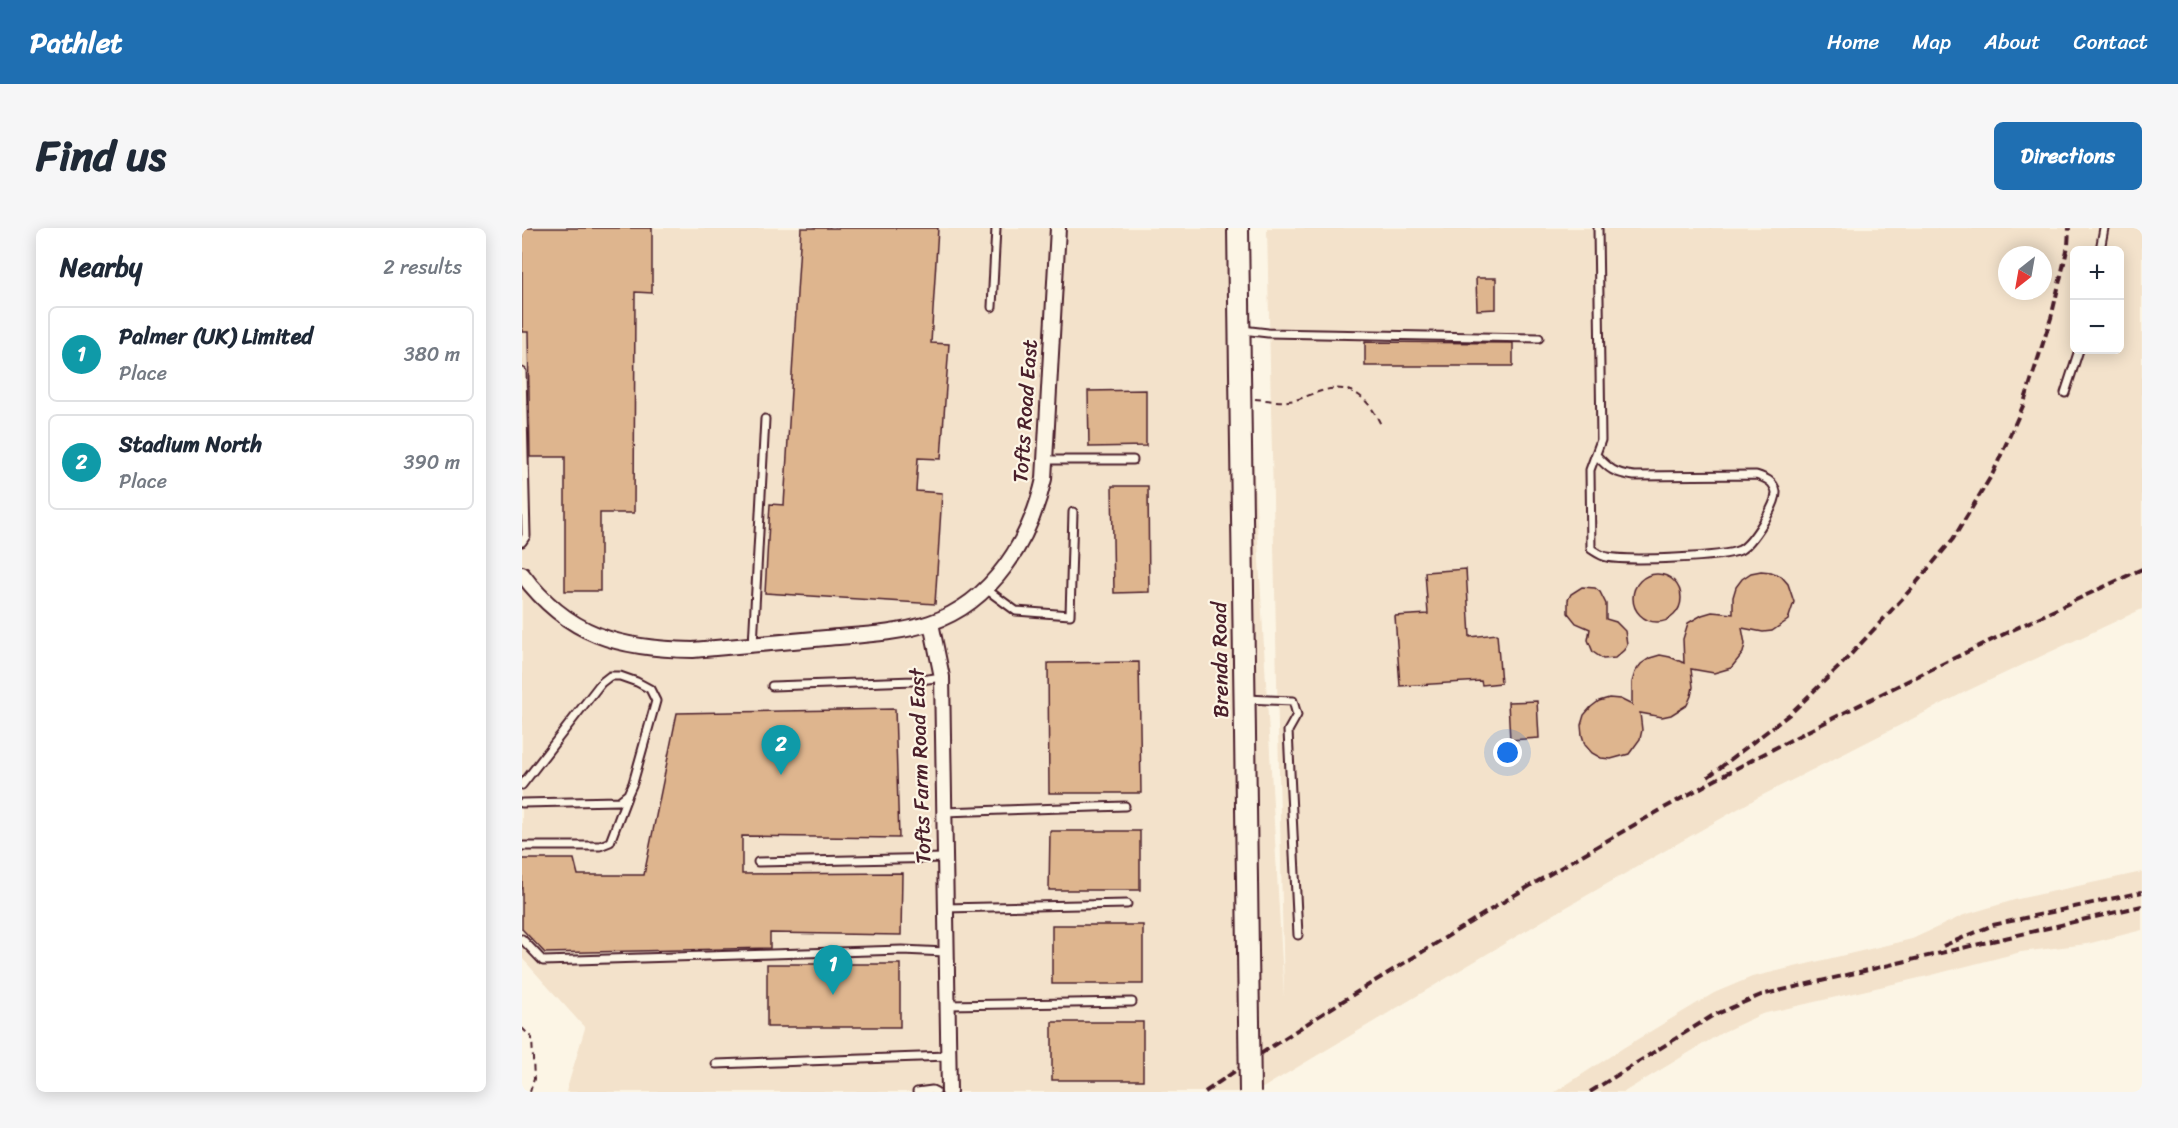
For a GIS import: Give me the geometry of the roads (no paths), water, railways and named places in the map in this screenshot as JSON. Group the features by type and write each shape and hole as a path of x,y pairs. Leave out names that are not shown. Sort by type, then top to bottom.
{"main road":[{"name":"Brenda Road","path":"1238,228 1250,1092"}],"street":[{"name":"Tofts Road East","path":"931,623 966,605 986,589 1013,556 1029,530 1038,504 1044,479 1058,228"},
{"path":"522,574 552,608 586,630 620,644 660,650 693,650 865,635 931,623"},
{"name":"Tofts Farm Road East","path":"931,623 942,677 949,1092"}],"lane":[{"path":"992,307 996,228"},
{"path":"1596,455 1610,470 1634,476 1756,475 1772,483 1776,490 1775,500 1755,536 1739,551 1656,559 1608,557 1591,549 1590,470 1600,440 1598,228"},
{"path":"2101,246 2104,228"},
{"path":"1239,330 1268,333 1539,338"},
{"path":"2065,393 2078,354"},
{"path":"522,372 526,536 522,542"},
{"path":"753,645 765,419"},
{"path":"1045,460 1132,460"},
{"path":"986,589 1016,611 1070,615 1073,512"},
{"path":"522,785 601,683 610,676 620,676 650,689 656,701 633,783 610,842 600,846 522,846"},
{"path":"772,686 914,681 942,677"},
{"path":"1244,699 1293,701 1297,715 1288,731 1298,935"},
{"path":"522,803 619,801 628,794"},
{"path":"944,812 1125,806"},
{"path":"758,862 945,858"},
{"path":"945,908 1127,904"},
{"path":"522,939 543,961 902,950 946,952"},
{"path":"947,1005 1132,1002"},
{"path":"716,1064 948,1056"},
{"path":"917,1092 932,1090 936,1092"}],"railway":[{"path":"1708,777 1791,713 1842,664 1912,588 1953,539 1993,473 2023,406 2051,318 2068,246 2069,228"},
{"path":"1205,1092 1315,1019 1467,924 1671,804 1850,710 2142,569"},
{"path":"1943,946 1993,925 2142,892"},
{"path":"1590,1092 1712,1016 1761,995 2142,906"}],"place":[{"name":"Stadium North","path":"781,775"},
{"name":"Palmer (UK) Limited","path":"833,995"}]}
